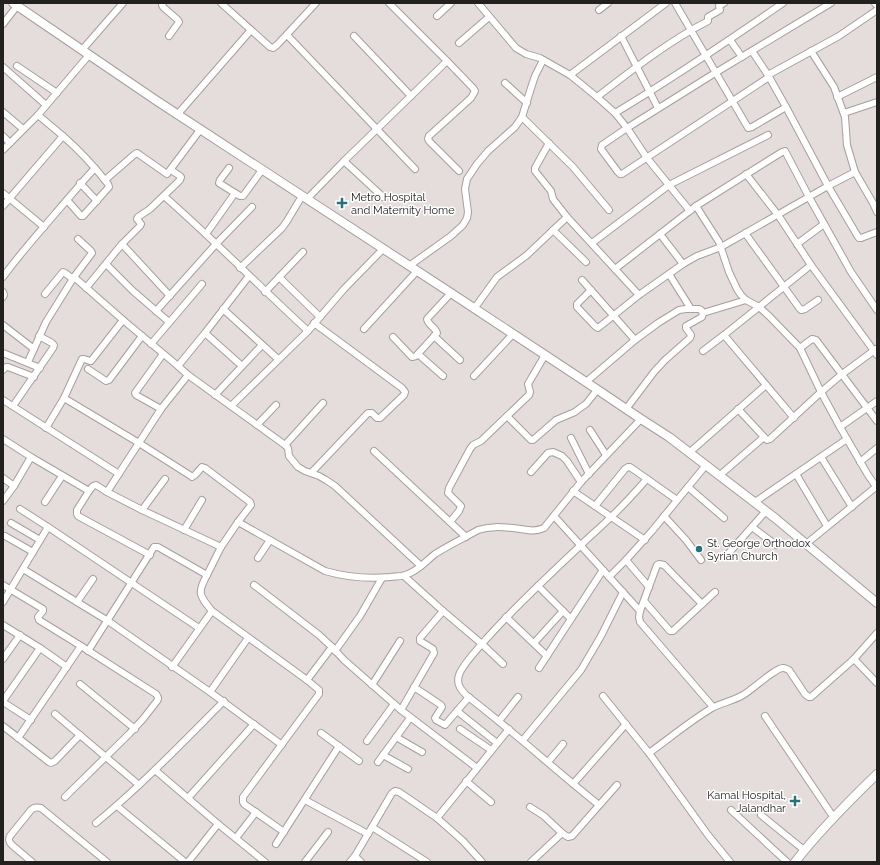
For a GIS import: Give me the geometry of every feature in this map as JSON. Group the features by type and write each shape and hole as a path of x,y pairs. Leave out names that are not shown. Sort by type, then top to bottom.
{"main road":[{"path":"15,4 177,115 474,308 640,419 669,436 755,502 877,603"},
{"path":"795,862 804,850 877,774"}],"street":[{"path":"82,50 123,3"},
{"path":"163,3 162,5 179,22 169,36"},
{"path":"221,3 270,47 273,48 316,3"},
{"path":"389,3 475,90 471,98 429,136 428,139 429,142 458,171"},
{"path":"437,16 451,3"},
{"path":"478,3 516,48 526,54 543,60 570,75 616,113 647,158 690,211"},
{"path":"599,10 608,3"},
{"path":"570,75 666,3"},
{"path":"676,3 705,56 747,126 750,128 786,107"},
{"path":"597,97 637,66 691,29 708,21 708,17 720,10 719,6 724,3"},
{"path":"616,113 730,40 783,3"},
{"path":"831,3 821,5 752,51 627,128 602,145 602,151 620,174 624,173 769,76 852,28 877,10"},
{"path":"3,24 15,4"},
{"path":"460,43 489,17"},
{"path":"177,115 251,30"},
{"path":"287,34 415,170"},
{"path":"354,36 411,96"},
{"path":"621,36 658,108"},
{"path":"730,40 742,57"},
{"path":"752,51 769,76 828,186 859,238 863,238 877,232"},
{"path":"811,52 834,87 845,117 847,145 855,172 877,212"},
{"path":"3,150 22,129 38,115 90,55"},
{"path":"409,266 451,236 463,225 467,218 468,212 465,189 467,179 488,151 516,127 522,117 543,60"},
{"path":"240,268 282,228 304,198 447,61"},
{"path":"17,66 57,93"},
{"path":"3,67 46,105"},
{"path":"837,97 877,77"},
{"path":"505,83 527,103"},
{"path":"844,113 877,102"},
{"path":"3,112 22,129"},
{"path":"38,115 79,150 105,180 109,187 85,215 82,216 66,200"},
{"path":"522,117 572,167 610,210"},
{"path":"105,180 137,153 168,174 200,130"},
{"path":"3,136 10,143"},
{"path":"3,206 63,136"},
{"path":"592,243 669,185 768,136"},
{"path":"549,143 535,170 536,173 551,190 553,199 567,216 639,295"},
{"path":"615,269 696,206 785,151 851,272 877,310"},
{"path":"344,161 383,197"},
{"path":"3,277 20,254 80,183 95,168"},
{"path":"229,168 219,183 240,196 243,196 262,170"},
{"path":"86,288 122,244 141,225 137,219 138,217 150,209 181,179 180,176 171,170"},
{"path":"591,290 577,304 577,308 598,328 639,295 696,256 721,247 855,172"},
{"path":"738,410 767,440 770,439 841,375 876,351 811,265 778,214 746,174"},
{"path":"80,183 97,201"},
{"path":"3,193 44,227"},
{"path":"206,234 235,194"},
{"path":"164,196 308,331"},
{"path":"696,206 719,242 729,272 741,295 746,300 759,307 800,348 840,427 868,475 877,487 806,544"},
{"path":"156,311 216,244 252,207"},
{"path":"474,308 497,277 527,255 567,216"},
{"path":"797,244 824,224"},
{"path":"553,230 586,262"},
{"path":"746,233 801,310 805,310 818,300"},
{"path":"660,234 683,264"},
{"path":"28,362 46,322 73,278 92,253 91,250 78,239"},
{"path":"122,244 170,296"},
{"path":"231,406 308,331 344,289 383,249"},
{"path":"265,292 303,252"},
{"path":"106,264 133,291 169,322"},
{"path":"703,351 724,336 811,265"},
{"path":"364,328 417,271"},
{"path":"45,294 63,272 73,278 188,375 285,445 288,448 290,458 301,469 319,476 335,486 421,566"},
{"path":"669,274 691,309"},
{"path":"178,366 249,276"},
{"path":"279,277 320,316"},
{"path":"582,280 635,340"},
{"path":"151,344 202,284"},
{"path":"3,292 3,298"},
{"path":"393,337 412,357 415,357 437,332 427,320 451,293"},
{"path":"626,409 654,372 690,338 691,335 686,326 702,317 703,313 746,300"},
{"path":"223,309 278,359"},
{"path":"586,382 635,340 676,312 682,309 701,309 703,313"},
{"path":"46,428 64,398 82,359 90,361 123,320"},
{"path":"311,473 368,413 372,413 377,418 380,418 404,395 405,392 402,388 314,323"},
{"path":"3,325 34,349"},
{"path":"205,333 242,366"},
{"path":"474,376 513,334"},
{"path":"13,406 53,348 54,345 52,343 39,336"},
{"path":"88,369 106,381 110,380 142,336"},
{"path":"434,336 460,360"},
{"path":"724,336 794,418"},
{"path":"800,348 812,339 816,340 877,421"},
{"path":"215,394 262,345"},
{"path":"3,353 40,368"},
{"path":"161,408 136,395 135,393 163,354"},
{"path":"418,354 443,376"},
{"path":"450,522 461,506 448,493 449,488 470,449 473,445 482,441 529,395 530,392 528,384 545,355"},
{"path":"3,370 8,367 34,377"},
{"path":"107,492 161,408 188,375"},
{"path":"690,452 766,385"},
{"path":"507,416 531,440 533,440 556,420 575,412 586,404 597,390"},
{"path":"64,398 192,477 202,467 205,468 249,501 250,504 221,547 201,586 200,593 212,611 307,680 320,692 243,797 244,804 284,832"},
{"path":"3,400 119,474"},
{"path":"840,427 877,401"},
{"path":"285,445 322,403"},
{"path":"257,425 276,405"},
{"path":"238,522 325,571 341,575 361,577 382,578 404,576 415,571 442,550 478,530 488,527 514,528 532,531 544,528 573,491 640,419"},
{"path":"590,430 606,455"},
{"path":"720,476 764,437"},
{"path":"570,438 589,474"},
{"path":"3,439 89,491"},
{"path":"755,502 847,439"},
{"path":"860,462 877,448"},
{"path":"374,451 466,537"},
{"path":"530,472 548,453 553,452 562,456 567,461 581,482"},
{"path":"3,502 31,457"},
{"path":"821,457 852,507"},
{"path":"609,577 645,540 706,465"},
{"path":"595,506 628,467 677,500"},
{"path":"796,474 827,526"},
{"path":"45,502 62,476"},
{"path":"3,478 14,486"},
{"path":"142,510 165,479"},
{"path":"600,805 462,691 457,679 459,673 506,617 611,517 647,479"},
{"path":"150,555 78,516 77,510 93,486 96,486 142,510 221,547"},
{"path":"688,487 724,518"},
{"path":"573,491 645,540"},
{"path":"184,530 202,500"},
{"path":"20,509 200,628"},
{"path":"727,555 766,511"},
{"path":"554,516 640,611"},
{"path":"664,516 686,540 701,560"},
{"path":"11,522 40,540"},
{"path":"3,602 48,527"},
{"path":"752,527 776,545"},
{"path":"5,536 34,552"},
{"path":"258,558 270,540"},
{"path":"88,651 132,584 154,547 158,547 207,575"},
{"path":"626,560 649,587"},
{"path":"702,604 662,564 659,564 649,587 639,617 640,622 713,707"},
{"path":"24,569 108,621 172,667 224,701 282,745"},
{"path":"539,668 603,570"},
{"path":"404,576 503,664"},
{"path":"307,680 360,616 382,578"},
{"path":"77,602 93,579"},
{"path":"3,585 43,609 38,617 39,620 158,696 157,701 135,729 65,797"},
{"path":"254,585 309,627 410,718 477,768"},
{"path":"538,586 571,619"},
{"path":"523,740 581,670 598,642 623,592"},
{"path":"644,601 671,631 674,630 715,592"},
{"path":"172,667 212,611"},
{"path":"401,710 434,651 420,640 443,611"},
{"path":"534,643 563,611"},
{"path":"506,617 547,656"},
{"path":"3,625 67,667"},
{"path":"649,753 713,707 743,695 781,668 789,670 807,695 811,697 854,659 877,633"},
{"path":"3,659 20,635"},
{"path":"210,692 248,638"},
{"path":"372,685 400,641"},
{"path":"18,738 81,646"},
{"path":"31,720 3,701 40,648"},
{"path":"854,659 877,683"},
{"path":"80,684 135,729"},
{"path":"414,687 441,705 442,707 435,718 445,725 469,697"},
{"path":"603,696 649,753 708,835 730,862"},
{"path":"499,721 518,697"},
{"path":"96,823 139,786 224,701"},
{"path":"367,741 394,704"},
{"path":"457,711 497,743"},
{"path":"55,714 139,786"},
{"path":"765,716 834,818"},
{"path":"378,762 410,718"},
{"path":"188,798 254,724"},
{"path":"573,784 626,724"},
{"path":"3,726 51,763 55,761 80,735"},
{"path":"460,729 491,750"},
{"path":"437,818 509,729"},
{"path":"320,733 359,761"},
{"path":"396,737 422,752"},
{"path":"548,762 563,744"},
{"path":"276,844 339,746"},
{"path":"383,755 408,769"},
{"path":"155,770 265,862"},
{"path":"466,781 491,802"},
{"path":"530,807 544,816 568,838 572,836 617,785"},
{"path":"350,862 391,794 395,791 399,792 437,818 463,841 482,862"},
{"path":"305,800 368,834"},
{"path":"117,806 187,862 218,824"},
{"path":"32,862 12,845 9,842 9,839 31,810 37,807 41,808 108,862"},
{"path":"731,810 787,862"},
{"path":"236,838 256,812"},
{"path":"761,815 804,850"},
{"path":"372,827 427,862"},
{"path":"305,862 328,832"},
{"path":"531,862 562,833"},
{"path":"355,856 361,862"}],"place":[{"name":"Metro Hospital and Maternity Home","path":"342,203"},
{"name":"St. George Orthodox Syrian Church","path":"699,549"},
{"name":"Kamal Hospital, Jalandhar","path":"795,801"}]}
